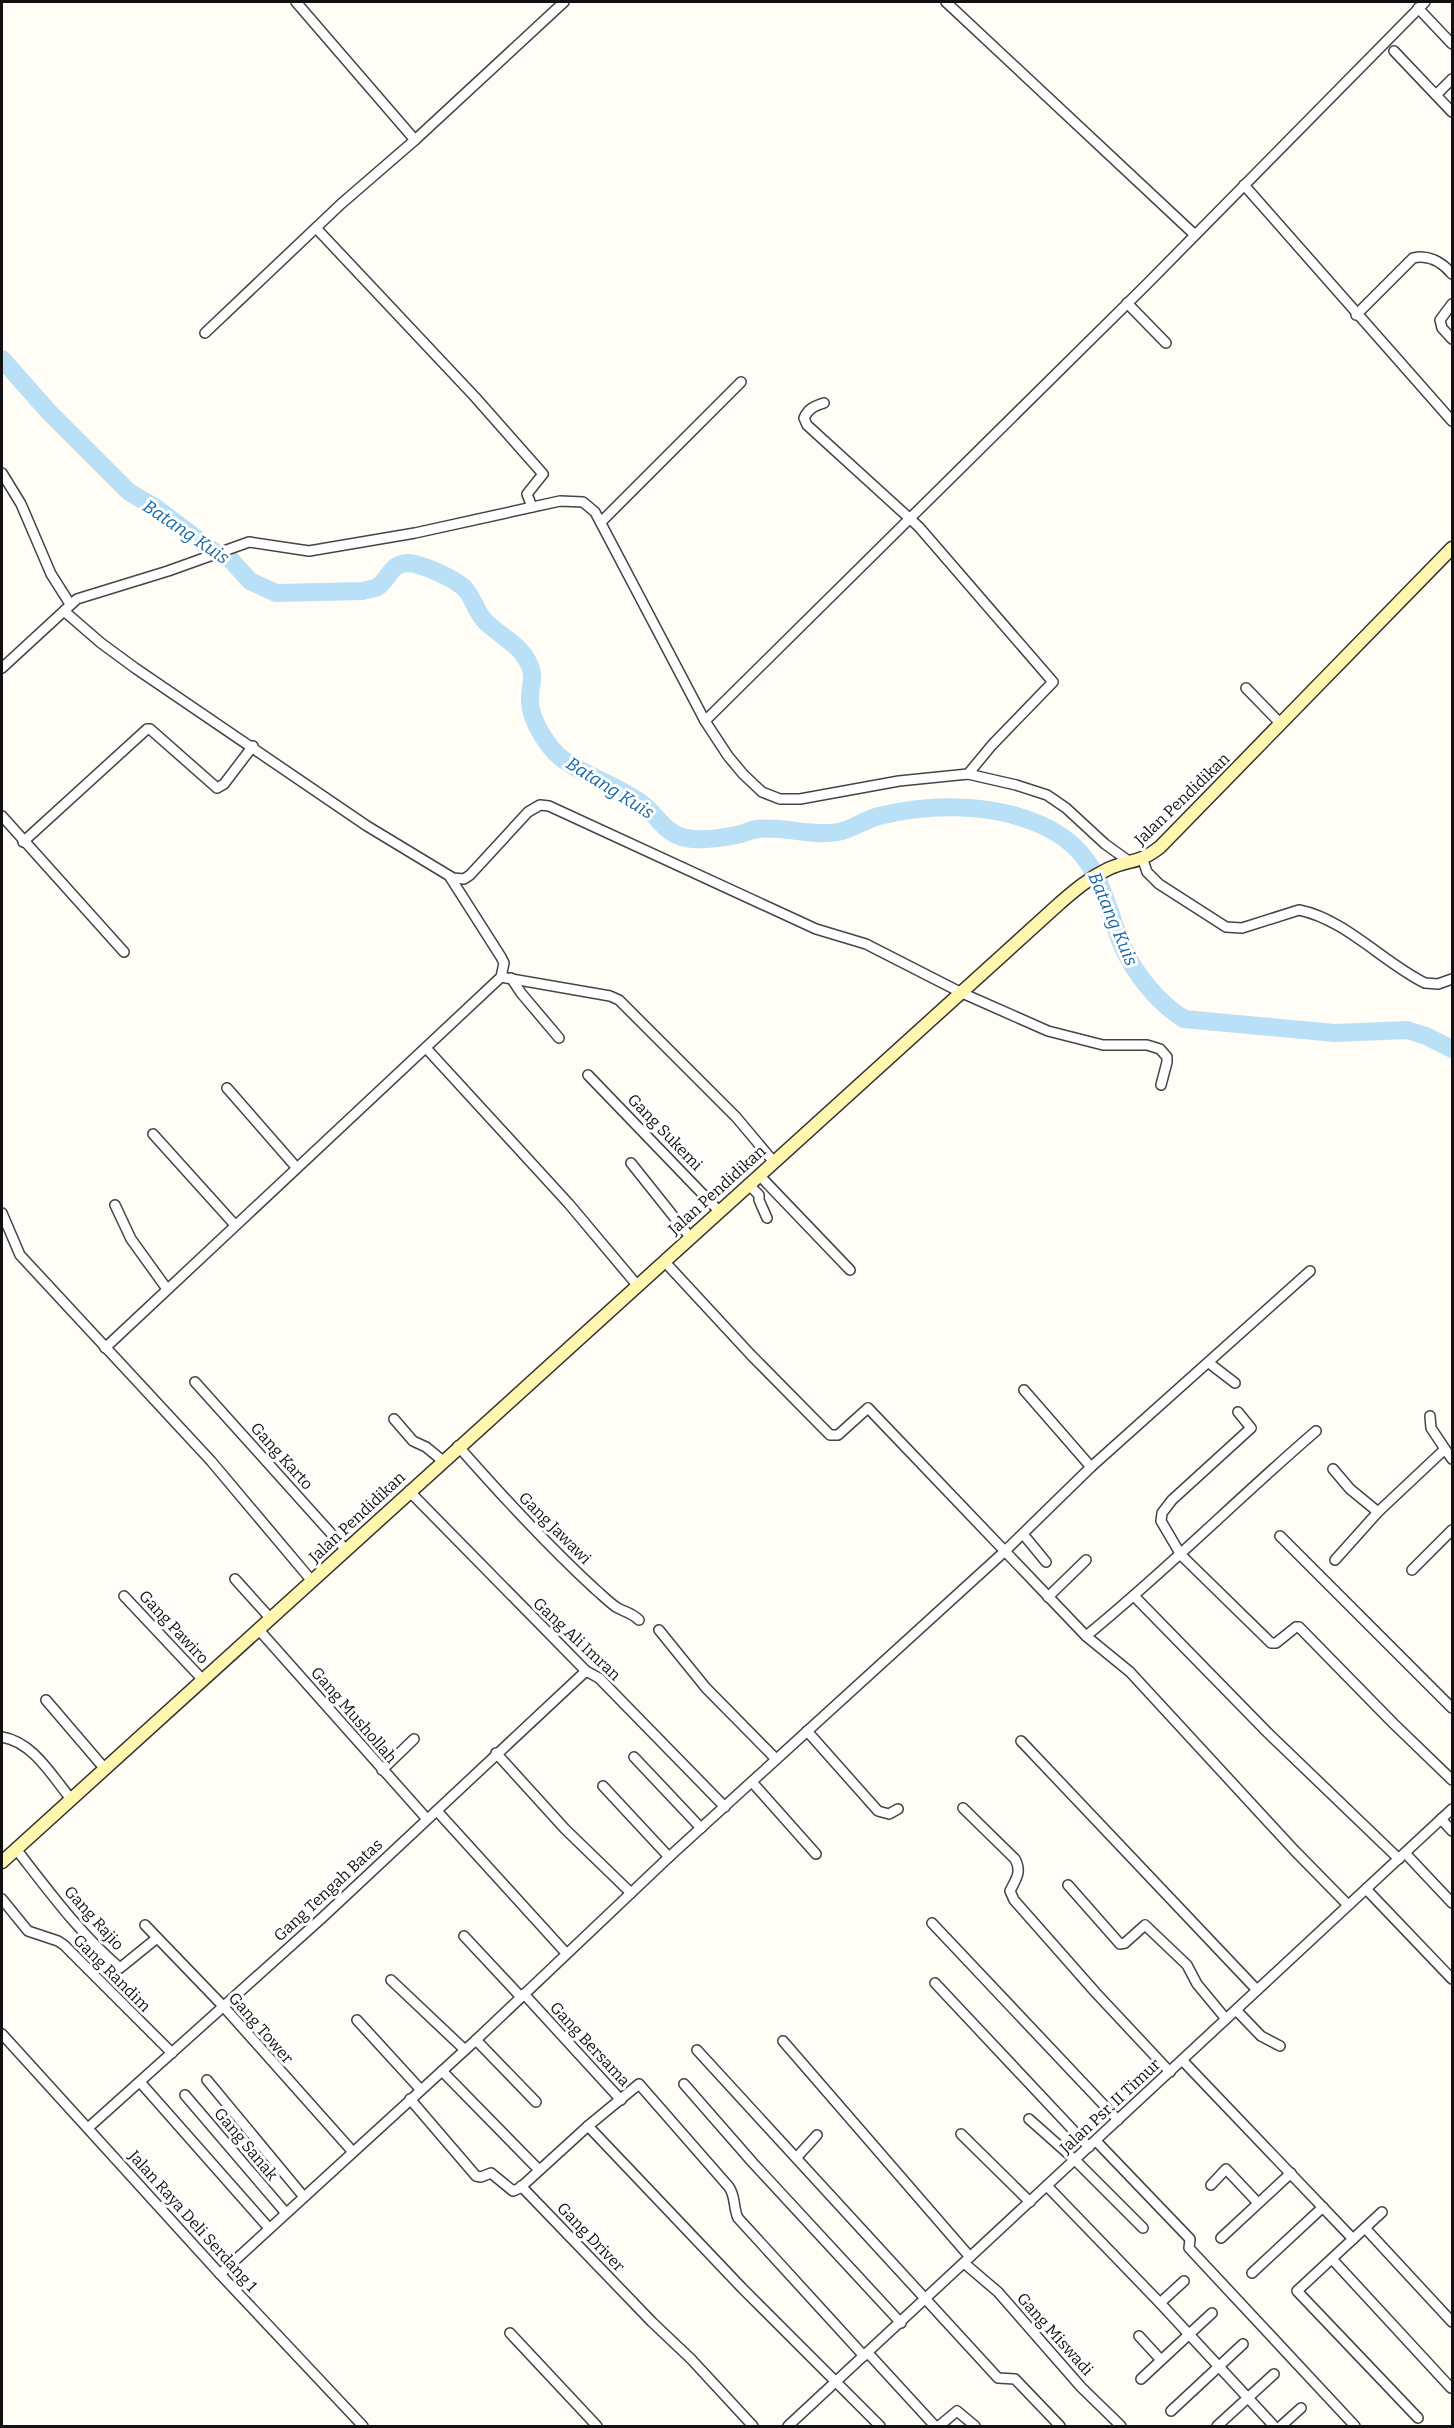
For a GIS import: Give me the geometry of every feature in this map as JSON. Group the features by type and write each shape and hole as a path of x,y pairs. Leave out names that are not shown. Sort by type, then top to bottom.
{"main road":[{"name":"Jalan Pendidikan","path":"2,1862 748,1184 762,1178 773,1161 1085,881 1109,869 1137,861 1168,839 1452,548"}],"street":[{"path":"296,2 416,140"},
{"path":"205,333 316,228 416,140 564,2"},
{"path":"946,2 1195,234"},
{"path":"705,721 911,519 1422,5 1452,44"},
{"path":"1394,51 1452,112"},
{"path":"1436,95 1452,79"},
{"path":"1244,185 1356,315 1452,421"},
{"path":"316,228 475,397 543,474 527,492 532,507"},
{"path":"1356,315 1413,258 1422,256 1436,261 1452,274"},
{"path":"1127,303 1166,343"},
{"path":"1452,304 1440,320 1442,328 1452,339"},
{"path":"601,522 741,382"},
{"path":"824,403 809,410 804,421 911,519 993,610 1053,682 992,745 968,774"},
{"path":"2,473 21,504 67,608 100,643 368,826 448,875 460,879 470,875 528,812 540,805 549,806 816,929 866,944 962,993 1062,1036 1104,1045 1147,1045 1160,1049 1167,1056 1161,1085"},
{"path":"2,668 77,599 249,542 309,551 415,533 560,501 583,502 595,512 601,522 705,721 728,756 762,792 780,799 828,795 899,781 968,774 1016,784 1047,795 1066,808 1105,843 1137,861 1159,884 1194,909 1226,927 1242,928 1299,910 1328,921 1425,983 1438,984 1452,979"},
{"path":"1246,688 1281,724"},
{"path":"23,842 147,729 150,729 217,788 224,784 253,746"},
{"path":"2,816 124,952"},
{"path":"448,875 505,972 559,1038"},
{"path":"105,1348 505,972"},
{"path":"505,972 619,1000 736,1117 773,1161"},
{"path":"426,1048 569,1204 637,1285"},
{"name":"Gang Sukemi","path":"588,1075 719,1211"},
{"path":"227,1088 296,1167"},
{"path":"153,1134 235,1225"},
{"path":"631,1163 690,1237"},
{"path":"762,1178 759,1200 767,1218"},
{"path":"762,1178 850,1270"},
{"path":"748,1184 759,1195"},
{"path":"114,1205 132,1239 167,1289"},
{"path":"3,1217 20,1255 211,1461 312,1581"},
{"path":"663,1261 830,1435 838,1435 868,1408 1086,1636 1130,1672 1295,1851 1348,1905"},
{"path":"220,2274 285,2212 476,2040 669,1857 1004,1552 1091,1467 1310,1271"},
{"path":"1209,1363 1235,1383"},
{"name":"Gang Karto","path":"195,1382 346,1550"},
{"path":"1024,1390 1091,1467"},
{"path":"1238,1412 1251,1428 1172,1500 1162,1513 1161,1521 1181,1555 1271,1643 1276,1643 1299,1627 1452,1780"},
{"path":"1430,1416 1431,1428 1452,1459"},
{"path":"394,1419 413,1441 442,1461"},
{"path":"1086,1636 1135,1597 1251,1487 1316,1431"},
{"name":"Gang Jawawi","path":"458,1446 527,1524 597,1591 618,1608 626,1610 639,1620"},
{"path":"1335,1560 1378,1512 1444,1449"},
{"path":"1333,1469 1350,1489 1378,1512"},
{"name":"Gang Ali Imran","path":"409,1491 586,1671 599,1678 725,1807"},
{"path":"1412,1570 1452,1530"},
{"path":"1023,1534 1046,1562"},
{"path":"1280,1536 1452,1708"},
{"path":"1048,1597 1086,1560"},
{"path":"235,1579 271,1619"},
{"name":"Gang Pawiro","path":"124,1596 203,1680"},
{"path":"1135,1597 1294,1759 1452,1903"},
{"name":"Gang Mushollah","path":"259,1630 427,1819"},
{"path":"659,1630 706,1688 776,1759"},
{"name":"Gang Tengah Batas","path":"88,2128 437,1811 496,1753 586,1671"},
{"path":"46,1700 105,1769"},
{"path":"807,1731 878,1811 889,1814 898,1809"},
{"path":"2,1737 14,1739 35,1755 71,1799"},
{"path":"382,1770 414,1739"},
{"path":"1021,1741 1257,1990"},
{"path":"496,1753 565,1829 631,1893"},
{"path":"634,1757 701,1828"},
{"path":"752,1782 816,1854"},
{"path":"603,1786 669,1857"},
{"path":"963,1808 1015,1859 1019,1866 1019,1875 1010,1891 1014,1900 1170,2072"},
{"name":"Jalan Psr. II Timur","path":"788,2427 1452,1809"},
{"path":"437,1811 567,1953"},
{"path":"1441,1819 1452,1831"},
{"name":"Gang Rajio","path":"16,1849 58,1903 120,1968 157,1938"},
{"path":"1068,1885 1120,1944 1125,1943 1145,1925 1187,1965 1197,1984 1226,2019"},
{"path":"1366,1889 1452,1979"},
{"name":"Gang Randim","path":"2,1899 32,1934 58,1941 64,1945 172,2054"},
{"path":"932,1923 1118,2120"},
{"name":"Gang Tower","path":"145,1925 223,2006 353,2152"},
{"name":"Gang Bersama","path":"464,1936 621,2100 639,2084 732,2192 738,2218 866,2354"},
{"path":"391,1980 465,2050"},
{"path":"935,1983 1190,2239 1189,2248 1355,2427"},
{"path":"1236,2010 1261,2036 1280,2046"},
{"path":"357,2019 421,2090"},
{"name":"Jalan Raya Deli Serdang 1","path":"2,2034 220,2274 363,2427"},
{"path":"476,2040 536,2102"},
{"name":"Gang Miswadi","path":"783,2041 967,2260 1074,2379 1121,2427"},
{"path":"698,2050 998,2378 1015,2379 1060,2427"},
{"path":"1182,2060 1353,2239"},
{"path":"442,2071 539,2170"},
{"path":"207,2080 304,2197"},
{"path":"140,2082 268,2228"},
{"path":"684,2084 753,2163 901,2323"},
{"name":"Gang Sanak","path":"185,2095 285,2212"},
{"path":"410,2099 476,2176 491,2173 512,2191 521,2186 588,2126 621,2100"},
{"path":"1029,2119 1074,2159 1143,2228"},
{"path":"588,2126 684,2228 880,2427"},
{"path":"961,2134 1030,2202"},
{"path":"797,2157 817,2135"},
{"path":"1211,2185 1227,2169 1258,2203"},
{"path":"1221,2238 1291,2173"},
{"name":"Gang Driver","path":"521,2186 652,2322 691,2359 753,2427"},
{"path":"1047,2186 1160,2303 1274,2427"},
{"path":"1252,2272 1323,2207"},
{"path":"1382,2212 1297,2291 1418,2418"},
{"path":"1365,2228 1452,2322"},
{"path":"1332,2259 1451,2388"},
{"path":"1160,2303 1184,2281"},
{"path":"1141,2379 1212,2313"},
{"path":"510,2332 597,2427"},
{"path":"1139,2336 1161,2360"},
{"path":"1171,2411 1243,2344"},
{"path":"866,2354 935,2426 939,2426 957,2411 975,2427"},
{"path":"1217,2427 1274,2374"},
{"path":"1281,2427 1301,2408"},
{"path":"798,2418 805,2427"}],"waterway":[{"name":"Batang Kuis","path":"2,359 48,411 129,492 156,508 213,551 231,560 250,581 276,593 363,591 376,588 397,566 407,563 430,569 462,586 483,619 516,646 525,657 532,674 530,701 533,717 541,734 552,749 584,772 636,799 676,835 712,839 767,828 838,832 879,816 917,809 957,807 997,811 1016,816 1055,832 1072,844 1084,857 1094,872 1122,945 1133,966 1156,996 1184,1019 1335,1033 1407,1030 1426,1036 1452,1049"}]}
